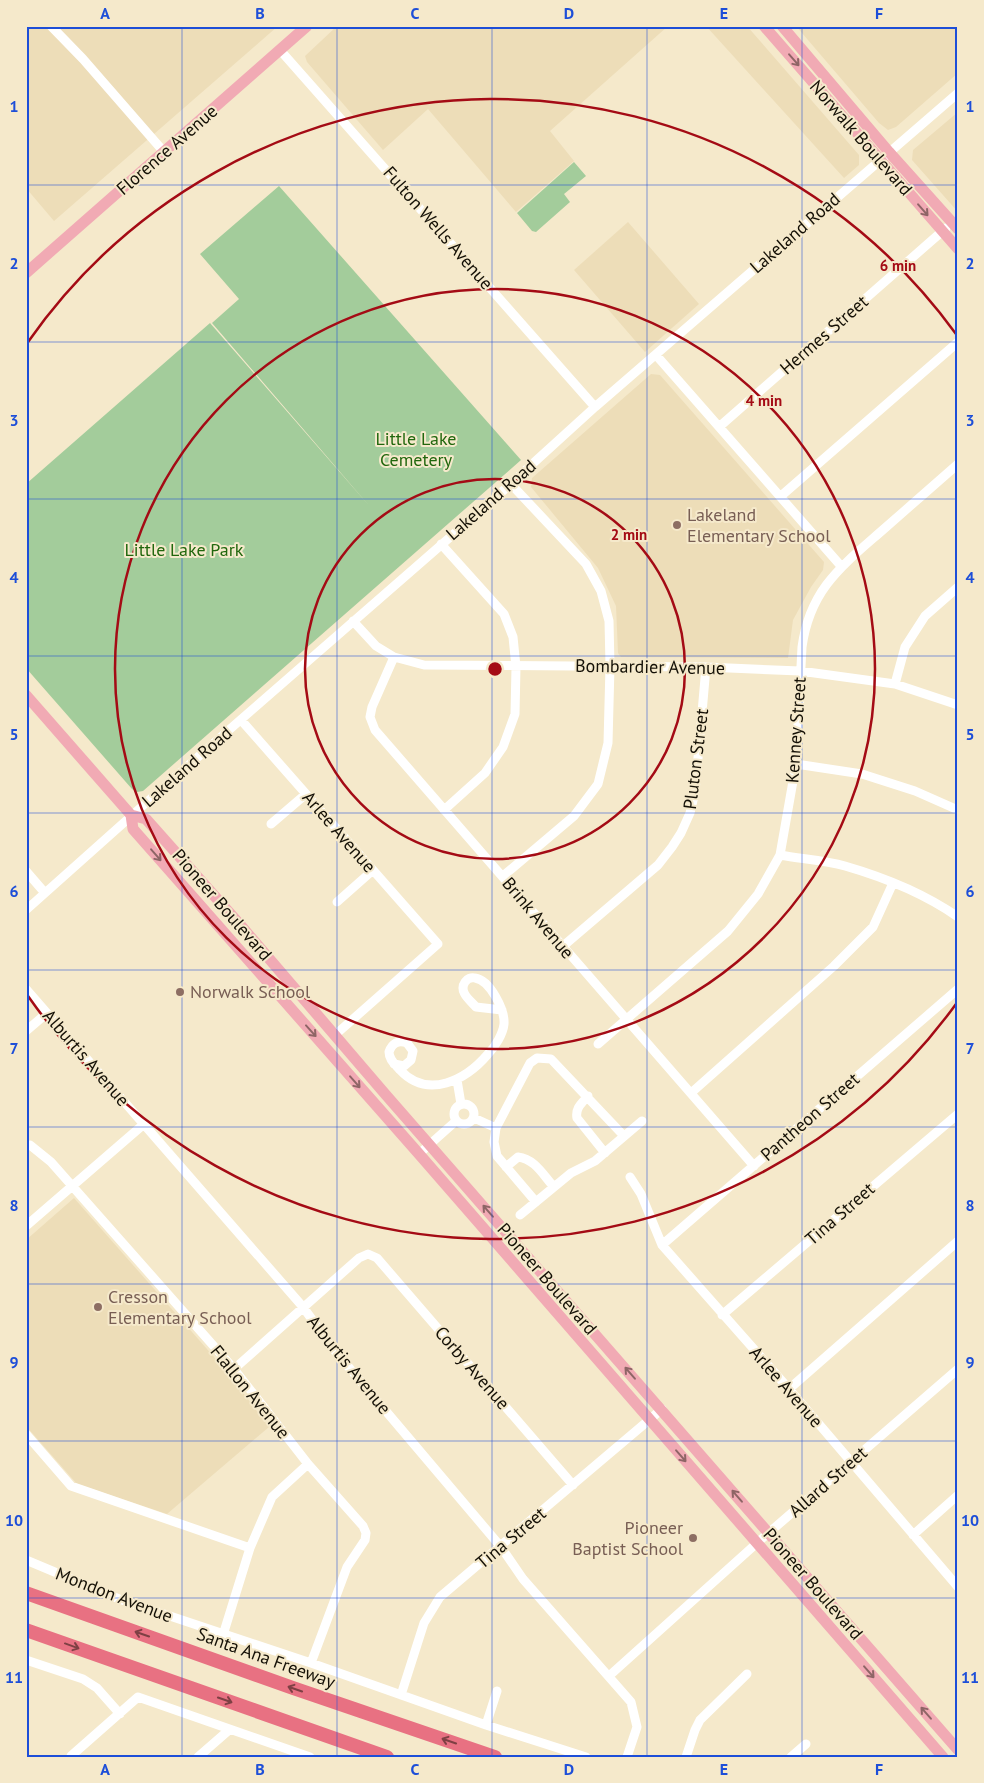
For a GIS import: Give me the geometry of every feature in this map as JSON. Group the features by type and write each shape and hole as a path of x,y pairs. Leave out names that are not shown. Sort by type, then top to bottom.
{"highway":[{"name":"Santa Ana Freeway","path":"26,1593 293,1688 495,1757"},
{"path":"26,1630 387,1757"}],"main road":[{"name":"Florence Avenue","path":"26,273 307,26"},
{"name":"Norwalk Boulevard","path":"764,26 958,249"},
{"name":"Norwalk Boulevard","path":"782,26 889,152 955,226"},
{"name":"Pioneer Boulevard","path":"26,695 131,815 133,829 419,1154 943,1757"},
{"name":"Pioneer Boulevard","path":"131,815 146,819 958,1750"}],"street":[{"path":"51,26 83,59 164,152"},
{"name":"Fulton Wells Avenue","path":"280,50 595,407"},
{"name":"Lakeland Road","path":"26,910 131,815 510,484 595,407 958,93"},
{"name":"Hermes Street","path":"719,427 942,232 955,226"},
{"path":"781,496 958,342"},
{"path":"656,355 841,566"},
{"name":"Kenney Street","path":"598,1044 728,931 758,894 780,855 796,764 800,671 804,631 809,616 823,588 841,566 958,464"},
{"path":"503,876 574,816 598,784 608,744 610,666 609,621 601,591 586,564 510,484"},
{"path":"441,544 504,614 513,637 516,666 515,714 503,747 485,773 444,810"},
{"path":"895,684 905,647 925,616 958,587"},
{"name":"Bombardier Avenue","path":"353,621 376,646 394,657 424,665 706,667 800,671 895,684 958,704"},
{"name":"Brink Avenue","path":"394,657 372,707 370,717 375,730 754,1166"},
{"name":"Pluton Street","path":"562,947 658,865 681,833 690,813 695,792 706,667"},
{"name":"Arlee Avenue","path":"241,720 438,944 335,1034"},
{"path":"796,764 862,774 915,790 958,810"},
{"path":"272,824 306,794"},
{"path":"780,855 844,865 943,906 958,917"},
{"path":"337,902 372,870"},
{"path":"26,871 45,893"},
{"path":"690,1093 834,966 873,927 893,884"},
{"path":"394,1064 407,1077 421,1084 438,1085 457,1080 470,1072 492,1049 504,1024 502,1010 495,996 482,981 473,978 465,982 463,985 464,992 476,1008 502,1010"},
{"name":"Alburtis Avenue","path":"26,989 303,1307 335,1351 501,1547 523,1578 631,1702 637,1727 628,1757"},
{"name":"Pantheon Street","path":"662,1245 958,989"},
{"path":"26,1031 47,1013"},
{"path":"536,1202 497,1156 494,1142 496,1128 530,1063 537,1058 551,1059 624,1136"},
{"path":"457,1080 461,1104"},
{"path":"588,1096 577,1108 577,1118 605,1152"},
{"path":"461,1104 469,1104 474,1110 474,1118 470,1123 462,1124 456,1121 454,1114 456,1108 461,1104"},
{"name":"Tina Street","path":"722,1315 958,1114"},
{"path":"474,1118 496,1128"},
{"path":"419,1154 456,1121"},
{"path":"520,1215 571,1173 594,1161 642,1121"},
{"path":"26,1226 144,1124"},
{"name":"Flallon Avenue","path":"30,1144 51,1162 71,1187 234,1369 308,1464 366,1533 365,1540 347,1567 311,1663"},
{"path":"506,1167 518,1157 525,1158 531,1161 554,1187"},
{"name":"Arlee Avenue","path":"630,1177 641,1194 662,1245 789,1389 958,1588"},
{"path":"789,1389 958,1241"},
{"name":"Corby Avenue","path":"303,1307 359,1258 368,1254 376,1258 573,1485"},
{"path":"234,1369 303,1307"},
{"name":"Allard Street","path":"608,1676 757,1543 958,1369"},
{"name":"Tina Street","path":"401,1695 424,1622 440,1597 662,1409"},
{"path":"28,1438 71,1486 250,1548"},
{"path":"223,1635 250,1548 272,1497 308,1464"},
{"path":"912,1535 958,1496"},
{"name":"Mondon Avenue","path":"26,1560 119,1599 311,1663 486,1725 586,1757"},
{"path":"26,1660 91,1683 120,1714"},
{"path":"686,1757 700,1720 747,1674"},
{"path":"486,1725 498,1691"},
{"path":"71,1756 138,1697 310,1757"},
{"path":"198,1757 229,1730"},
{"path":"791,1757 806,1744"}],"shaded area":[{"path":"26,26 278,26 54,221 26,188"},
{"path":"337,26 668,26 550,131 574,161 516,212 428,109 383,150 307,62 305,56"},
{"path":"706,26 747,26 859,155 859,165 844,178"},
{"path":"796,26 958,26 958,73 896,127 888,130 879,123"},
{"path":"958,112 958,212 912,160 913,150"},
{"path":"628,222 699,304 645,352 574,270"},
{"name":"Lakeland Elementary School","path":"651,374 660,375 824,562 823,570 811,587 793,620 788,658 621,657 618,653 616,606 598,568 531,487 532,478"},
{"name":"Cresson Elementary School","path":"74,1198 229,1374 269,1427 167,1514 77,1484 26,1426 26,1240"}],"green space":[{"path":"574,162 586,176 564,194 570,202 536,232 532,231 517,213"},
{"name":"Little Lake Park","path":"279,186 521,460 143,791 137,792 132,789 26,668 26,484 210,323 371,508 212,323 239,299 200,254"}],"place":[{"name":"Lakeland Elementary School","path":"677,525"},
{"name":"Norwalk School","path":"180,992"},
{"name":"Cresson Elementary School","path":"98,1307"},
{"name":"Pioneer Baptist School","path":"693,1538"}],"park label":[{"name":"Little Lake Cemetery","path":"416,449"}]}
